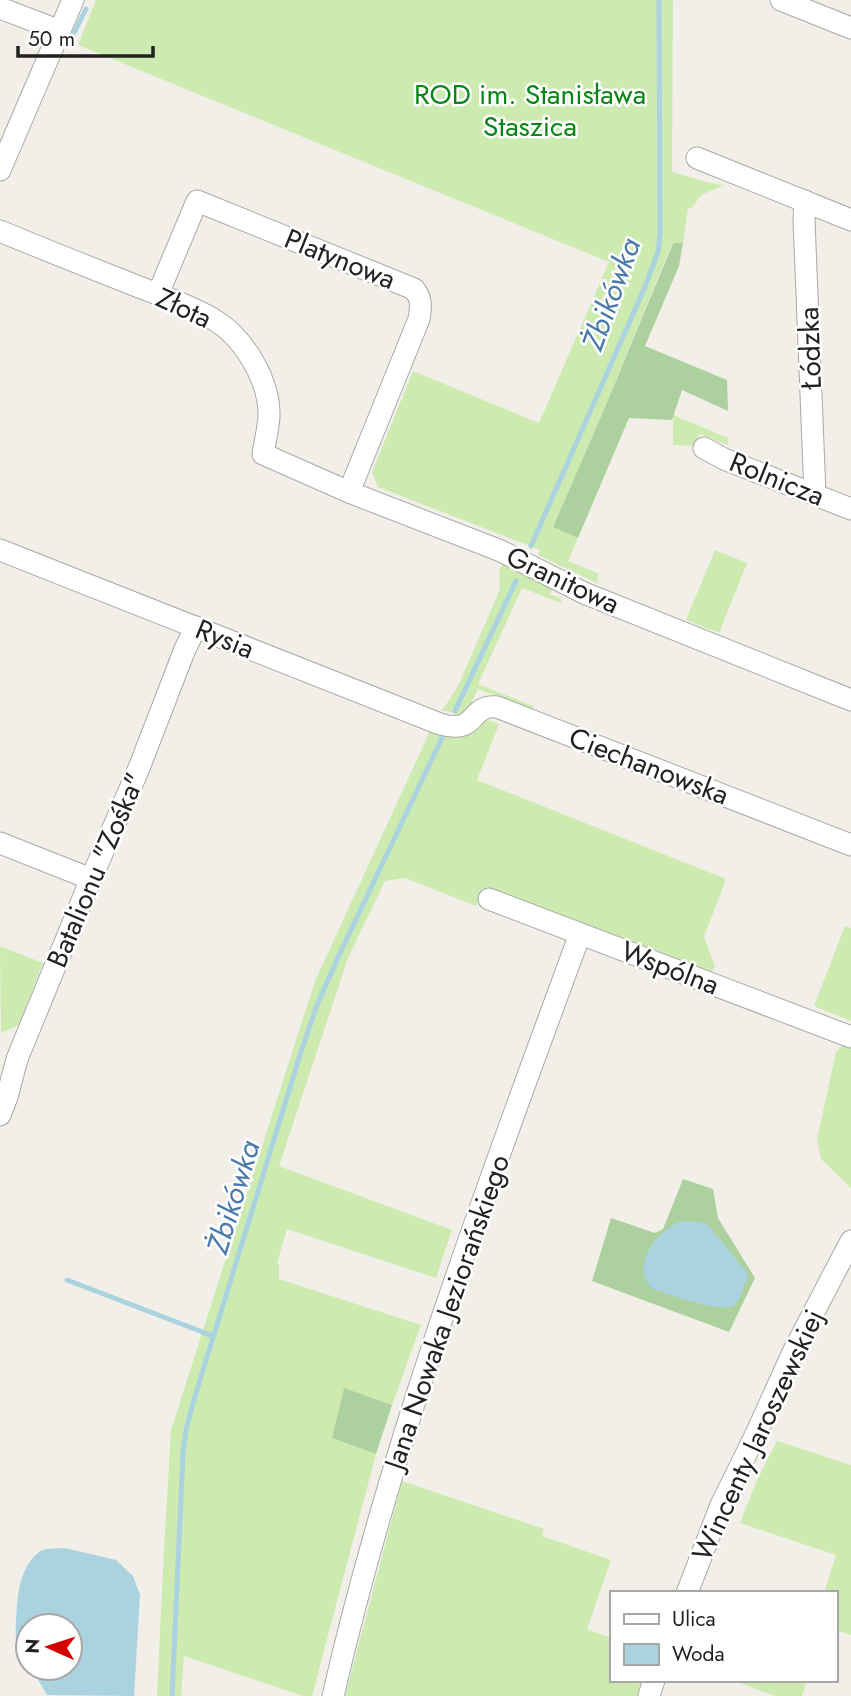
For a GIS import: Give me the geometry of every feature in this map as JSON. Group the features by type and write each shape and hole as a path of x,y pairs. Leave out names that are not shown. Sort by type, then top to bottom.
{"street":[{"path":"0,170 72,0"},
{"path":"781,0 851,27"},
{"path":"0,8 60,31"},
{"path":"697,158 851,220"},
{"name":"Platynowa","path":"158,295 197,201 414,289 421,305 419,319 349,492"},
{"name":"Łódzka","path":"805,201 815,494"},
{"name":"Złota","path":"0,231 214,319 237,339 255,365 268,401 269,417 263,454 275,460"},
{"name":"Rolnicza","path":"704,448 724,459 851,509"},
{"name":"Granitowa","path":"275,460 501,551 593,597 851,699"},
{"name":"Rysia","path":"0,550 451,727"},
{"name":"Batalionu \"Zośka\"","path":"0,1115 7,1097 8,1056 91,879 196,627"},
{"name":"Ciechanowska","path":"451,727 465,725 484,708 497,707 851,845"},
{"path":"0,843 91,879"},
{"name":"Wspólna","path":"489,899 851,1037"},
{"name":"Jana Nowaka Jeziorańskiego","path":"333,1696 376,1529 418,1391 467,1244 580,934"},
{"name":"Wincenty Jaroszewskiej","path":"688,1591 721,1505 794,1350 851,1241"}],"green space":[{"name":"ROD im. Stanisława Staszica","path":"96,0 673,0 672,172 724,185 701,195 692,208 688,208 683,243 672,243 553,527 578,538 568,561 599,574 599,584 538,555 540,550 378,487 372,472 413,371 539,423 609,262 78,45"},
{"path":"673,243 683,243 679,266 645,346 727,380 728,411 682,390 672,420 629,418 578,538 553,527"},
{"path":"673,415 728,438 728,445 700,434 694,446 673,445"},
{"path":"715,550 747,563 719,633 686,620"},
{"path":"503,563 553,588 550,594 561,599 561,603 522,588 478,684 535,707 530,709 478,689 463,717 442,711 459,684 500,589 499,570"},
{"path":"485,719 499,724 477,780 726,879 704,937 715,966 710,975 483,892 476,906 405,878 385,881 348,958 279,1166 452,1230 436,1278 287,1229 277,1263 279,1279 421,1325 392,1405 344,1389 332,1438 376,1454 312,1696 303,1696 184,1656 181,1696 157,1696 171,1430 315,981 431,729 455,738 469,735 476,725"},
{"path":"845,926 851,928 851,1021 814,1006"},
{"path":"0,946 43,963 19,1025 1,1033"},
{"path":"844,1044 851,1047 851,1188 821,1159 817,1139 836,1052"},
{"path":"683,1179 713,1189 718,1218 755,1278 729,1332 592,1281 611,1218 655,1233 663,1229"},
{"path":"344,1388 392,1405 376,1454 332,1438"},
{"path":"777,1441 851,1465 851,1635 837,1631 837,1591 825,1591 836,1555 740,1523 757,1480"},
{"path":"402,1481 544,1529 542,1536 611,1560 587,1629 610,1638 610,1682 643,1682 637,1696 345,1696"},
{"path":"737,1682 806,1682 802,1696 775,1696"}],"water":[{"path":"682,1221 708,1225 745,1270 747,1280 735,1305 720,1307 696,1303 653,1289 646,1280 643,1271 645,1260 655,1240"},
{"path":"65,1548 116,1560 133,1576 140,1595 134,1696 47,1695 39,1682 84,1682 84,1612 17,1612 23,1575 32,1559 47,1549"}],"waterway":[{"name":"Żbikówka","path":"531,546 658,252 659,0"},
{"path":"73,35 86,9"},
{"name":"Żbikówka","path":"455,711 516,581"},
{"name":"Żbikówka","path":"172,1696 183,1454 192,1406 317,1005 442,738"},
{"path":"67,1280 213,1336"}]}
